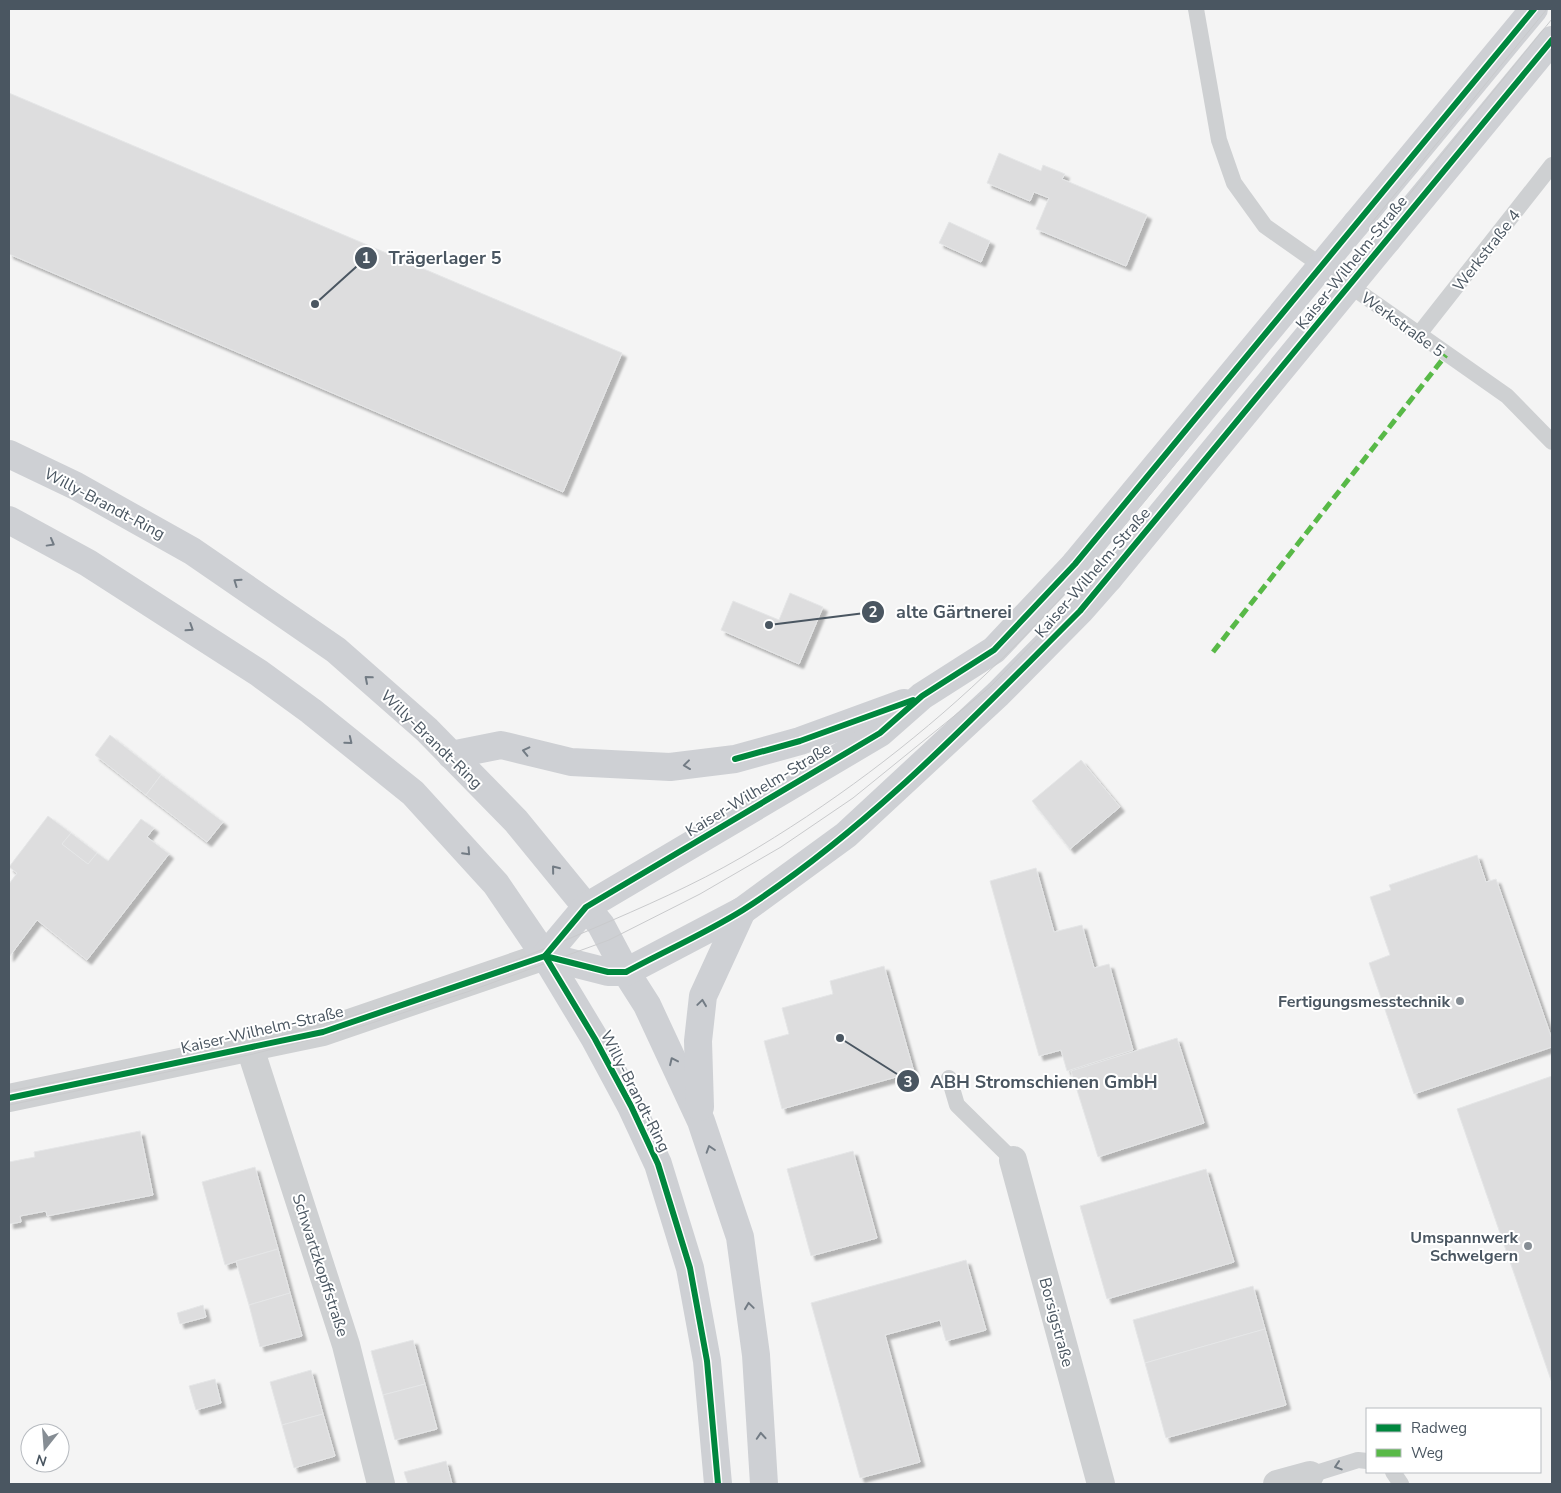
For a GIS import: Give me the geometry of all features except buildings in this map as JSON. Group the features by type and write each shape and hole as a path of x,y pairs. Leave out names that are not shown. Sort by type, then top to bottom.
{"main road":[{"name":"Kaiser-Wilhelm-Straße","path":"545,956 586,907 880,733 922,696 994,650 1075,564 1534,9"},
{"name":"Kaiser-Wilhelm-Straße","path":"626,972 742,911 846,835 998,694 1080,611 1109,578 1552,40"},
{"name":"Willy-Brandt-Ring","path":"9,454 76,486 192,550 336,650 427,730 516,821 601,925 626,972 647,1005 701,1121 740,1237 756,1355 764,1484"},
{"name":"Willy-Brandt-Ring","path":"9,520 88,563 259,673 311,711 413,793 496,884 545,956 595,1039 631,1106 658,1164 690,1268 707,1361 718,1484"},
{"path":"451,754 501,745 580,762 670,767 735,759 800,741 922,696"},
{"path":"701,1121 698,1041 703,996 742,911"},
{"path":"545,956 608,972 626,972"}],"street":[{"name":"Kaiser-Wilhelm-Straße","path":"9,1098 323,1032 545,956"},
{"name":"Schwartzkopffstraße","path":"250,1048 346,1345 381,1484"},
{"name":"Borsigstraße","path":"1013,1160 1101,1484"},
{"path":"1277,1484 1316,1480"}],"lane":[{"name":"Werkstraße 5","path":"1196,9 1219,140 1234,183 1265,226 1507,396 1552,442"},
{"name":"Werkstraße 4","path":"1419,334 1552,165"},
{"path":"949,1078 957,1105 1013,1160"},
{"path":"1316,1480 1358,1460 1366,1461"},
{"path":"1394,1473 1401,1484"}],"tram line":[{"path":"9,1091 249,1043 336,1020 466,979 592,929 687,886 742,857 838,795 869,773 957,701 1022,639 1092,564 1547,9"},
{"path":"9,1105 253,1054 353,1029 467,992 609,940 700,894 781,847 853,798 990,687 1065,611 1378,233 1552,19"}],"marked path":[{"path":"1213,652 1446,355"}],"cycle path":[{"path":"9,1098 323,1032 545,956 586,907 880,733 922,696 994,650 1075,564 1534,9"},
{"path":"545,956 608,972 626,972 743,910 790,878 834,844 919,770 1080,611 1552,40"},
{"path":"735,759 800,741 913,700"},
{"path":"545,956 595,1039 631,1106 658,1164 690,1268 707,1361 718,1484"}],"place":[{"name":"Trägerlager 5","path":"315,304"},
{"name":"alte Gärtnerei","path":"769,625"},
{"name":"Fertigungsmesstechnik","path":"1460,1001"},
{"name":"ABH Stromschienen GmbH","path":"840,1038"},
{"name":"Umspannwerk Schwelgern","path":"1528,1246"}]}
